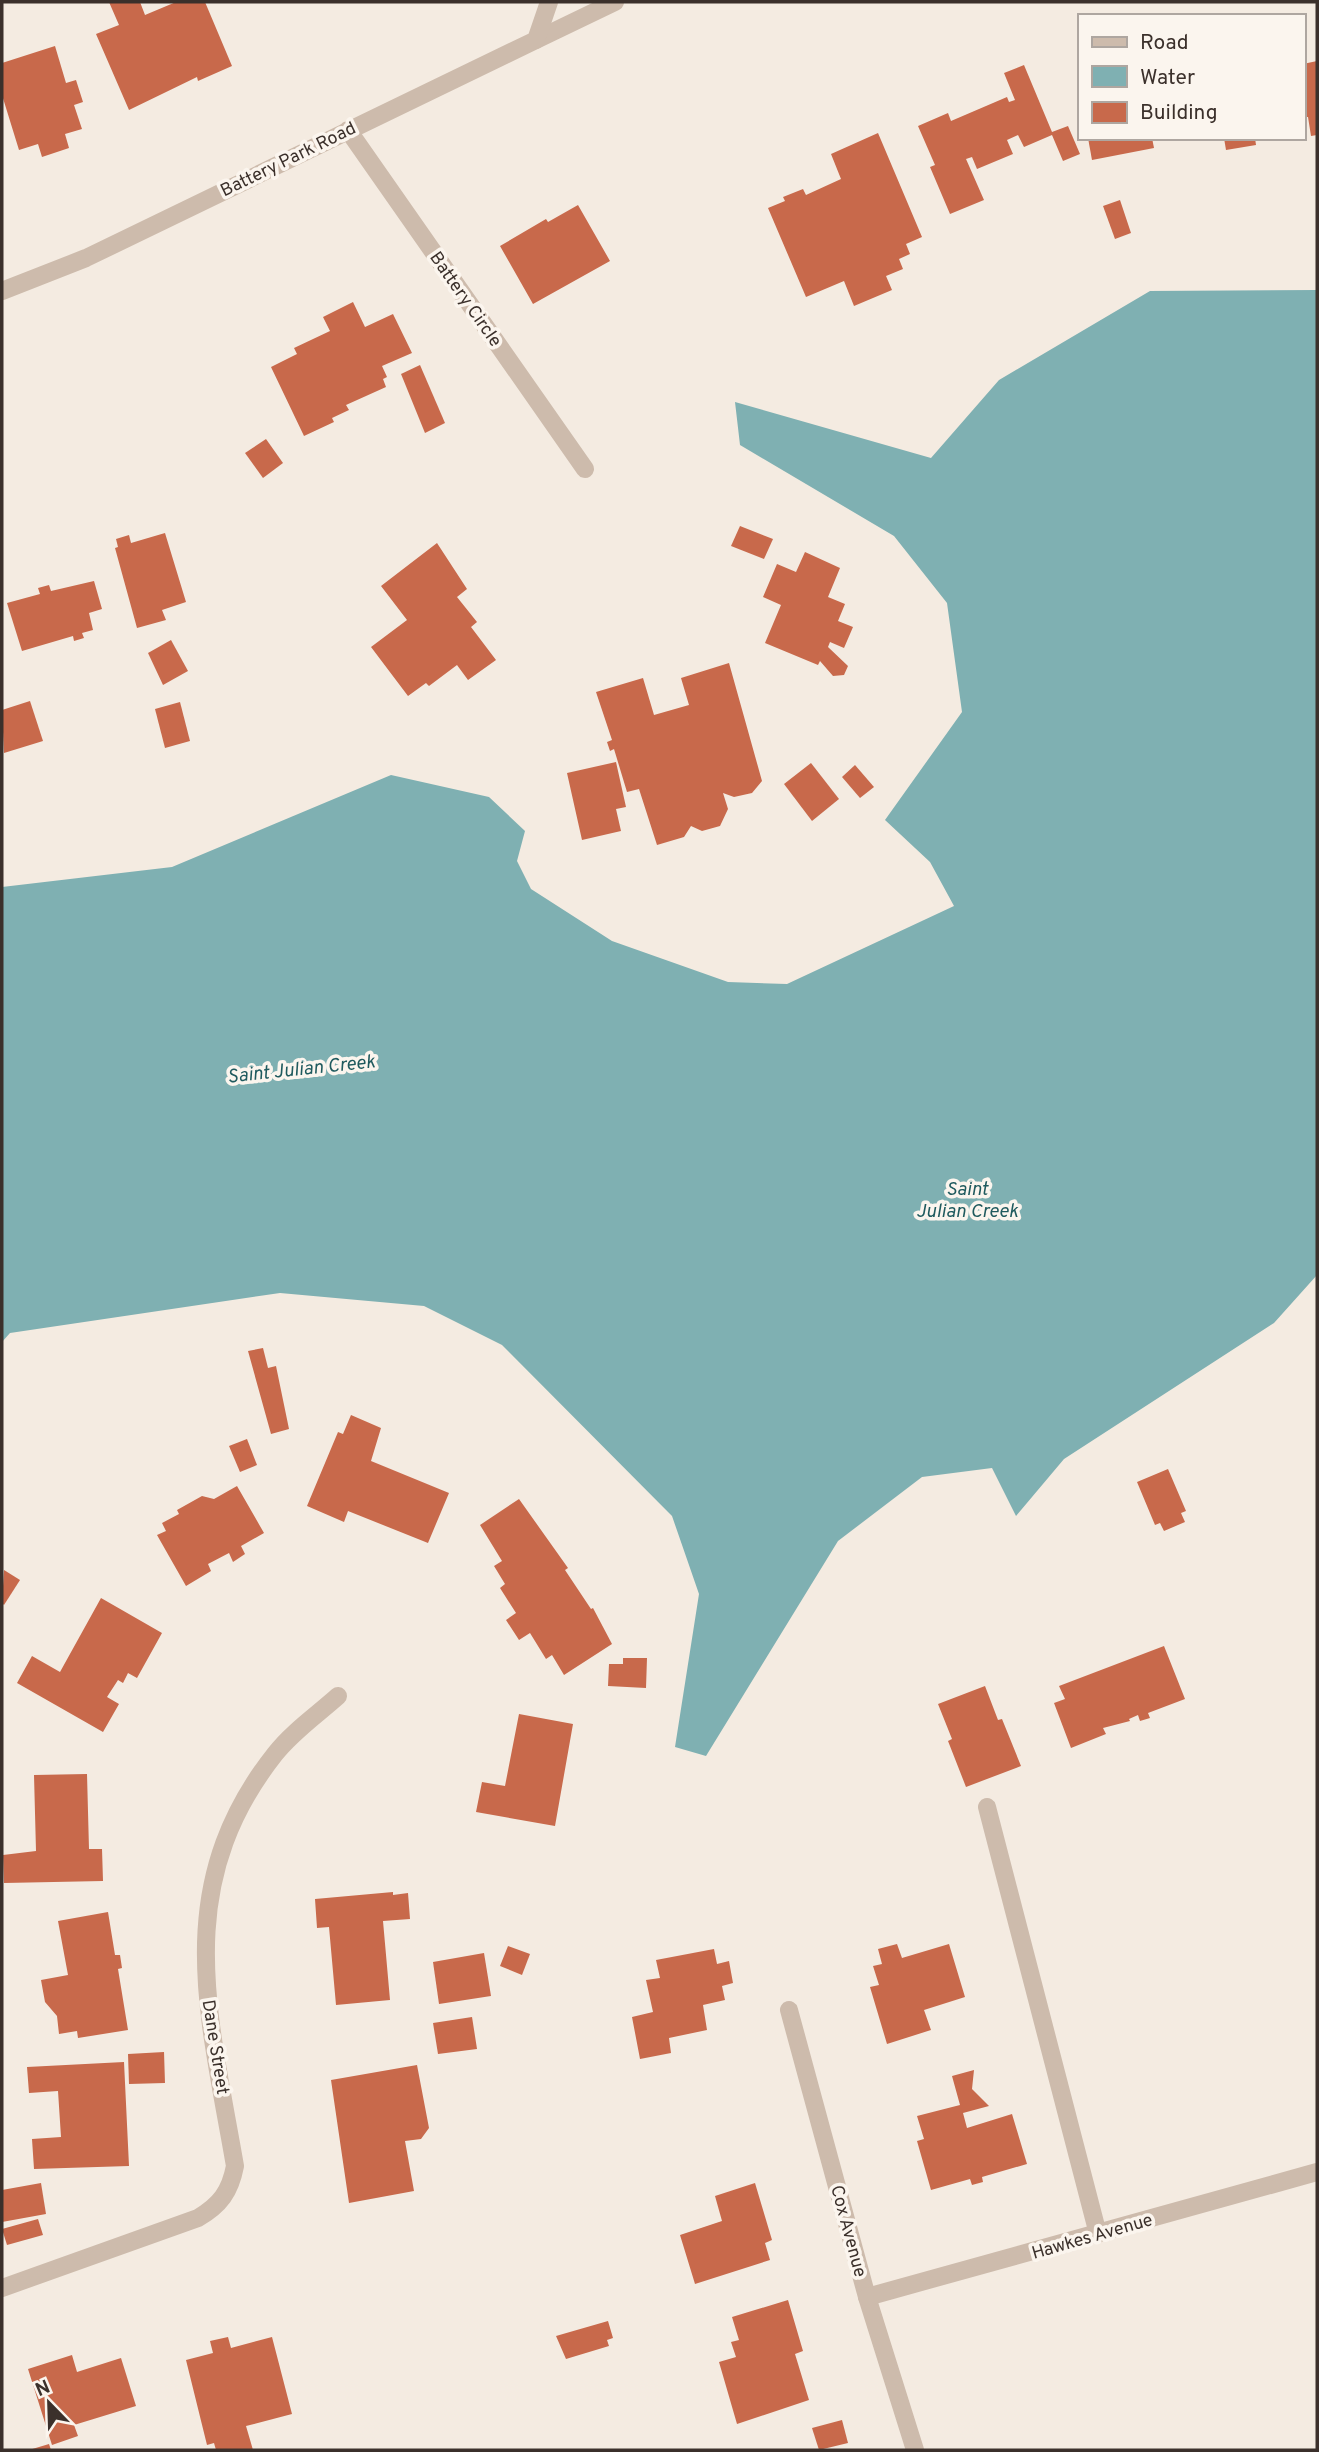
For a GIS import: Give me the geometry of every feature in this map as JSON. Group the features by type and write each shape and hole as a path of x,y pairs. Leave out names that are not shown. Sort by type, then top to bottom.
{"street":[{"path":"536,40 549,2"},
{"name":"Battery Park Road","path":"2,291 86,258 615,2"},
{"name":"Battery Circle","path":"348,130 585,469"},
{"name":"Dane Street","path":"2,2288 198,2218 218,2206 232,2184 234,2166 209,2013 205,1958 207,1914 215,1866 246,1796 277,1751 338,1696"},
{"path":"987,1807 1098,2234"},
{"name":"Cox Avenue","path":"789,2010 867,2297 915,2450"},
{"name":"Hawkes Avenue","path":"867,2297 1317,2172"}],"water":[{"name":"Saint Julian Creek","path":"1317,290 1317,1275 1274,1323 1064,1459 1016,1516 992,1468 922,1477 838,1541 706,1756 675,1747 699,1594 672,1516 502,1345 424,1306 280,1293 10,1333 2,1342 2,887 172,867 391,775 489,797 525,831 517,861 531,889 612,941 728,982 787,984 954,906 930,862 885,820 962,712 947,603 894,536 740,445 735,402 931,458 999,380 1150,291"}],"building":[{"path":"109,2 140,2 145,15 176,2 205,2 232,66 198,81 197,77 129,110 96,34 119,25"},
{"path":"55,46 66,83 76,80 83,102 74,105 82,129 65,134 69,148 42,157 38,144 19,150 2,95 2,63"},
{"path":"1317,61 1317,135 1311,136 1308,117 1305,117 1305,64"},
{"path":"1024,65 1052,132 1068,126 1080,154 1063,161 1052,135 1024,147 1018,135 1007,140 1013,154 977,169 972,157 966,159 984,200 950,214 930,167 935,165 918,126 948,113 951,121 1007,97 1009,102 1015,100 1004,73"},
{"path":"878,133 922,237 906,244 910,254 899,259 903,269 886,276 892,290 854,306 844,281 806,297 768,208 785,201 783,197 803,189 806,195 841,179 831,154"},
{"path":"1088,140 1152,140 1154,148 1092,160"},
{"path":"1224,140 1255,140 1256,145 1226,150"},
{"path":"1120,200 1131,233 1115,239 1103,206"},
{"path":"578,205 610,261 533,304 500,246 546,219 548,222"},
{"path":"353,302 365,327 393,314 412,353 382,366 387,377 383,379 386,387 346,405 349,410 332,418 334,422 304,436 271,367 297,354 294,348 330,331 323,317"},
{"path":"420,365 445,423 425,433 401,374"},
{"path":"266,439 283,463 263,478 245,453"},
{"path":"740,526 773,539 764,559 731,546"},
{"path":"165,533 186,602 162,610 166,620 137,628 115,548 118,547 116,539 129,535 131,543"},
{"path":"437,543 467,589 457,597 477,622 471,627 496,660 468,680 457,665 429,686 426,683 408,696 371,647 407,620 381,586"},
{"path":"805,552 840,568 828,597 845,604 838,621 853,627 844,648 830,642 828,647 848,666 844,675 833,676 820,661 818,665 765,643 781,605 763,597 777,564 796,572"},
{"path":"94,581 102,609 89,613 93,630 82,633 84,638 74,641 73,636 22,651 7,603 40,594 38,588 49,585 51,591"},
{"path":"171,640 188,671 163,685 148,653"},
{"path":"729,663 762,781 752,793 734,797 723,793 728,809 720,826 702,831 691,826 684,837 657,845 639,789 627,792 614,749 610,751 607,742 612,740 596,692 643,678 654,715 689,705 681,678"},
{"path":"30,701 43,741 4,753 2,710"},
{"path":"180,702 190,741 165,748 155,709"},
{"path":"616,762 626,807 616,809 621,831 582,840 567,773"},
{"path":"811,763 839,799 812,821 784,784"},
{"path":"855,765 874,787 860,798 842,777"},
{"path":"263,1348 268,1368 276,1366 289,1429 271,1434 248,1351"},
{"path":"351,1415 381,1428 371,1461 449,1493 428,1543 348,1511 344,1522 307,1506 338,1432 343,1434"},
{"path":"247,1439 257,1465 240,1472 229,1446"},
{"path":"1168,1469 1186,1511 1181,1513 1185,1522 1164,1531 1160,1523 1155,1525 1137,1482"},
{"path":"237,1486 264,1533 241,1546 245,1554 233,1562 229,1553 208,1564 211,1571 186,1586 157,1535 166,1531 162,1523 179,1514 177,1510 202,1496 214,1499"},
{"path":"519,1499 568,1568 565,1570 591,1609 593,1608 612,1644 564,1675 552,1655 546,1659 530,1633 519,1640 506,1620 516,1613 500,1588 505,1584 494,1566 502,1561 480,1525"},
{"path":"4,1570 20,1580 4,1605 2,1603"},
{"path":"101,1598 162,1633 137,1678 128,1673 123,1683 118,1680 107,1697 119,1704 103,1732 17,1683 32,1656 60,1672"},
{"path":"1164,1646 1185,1699 1148,1713 1150,1718 1140,1721 1138,1715 1129,1719 1130,1721 1103,1728 1106,1734 1071,1748 1054,1703 1065,1699 1059,1686"},
{"path":"623,1658 647,1658 646,1688 608,1686 609,1664 623,1664"},
{"path":"985,1686 1021,1766 966,1787 948,1741 952,1739 938,1704"},
{"path":"519,1714 573,1724 555,1826 476,1812 482,1782 505,1786"},
{"path":"87,1774 89,1849 102,1849 103,1881 4,1883 3,1855 36,1851 34,1775"},
{"path":"393,1892 393,1895 408,1893 410,1919 383,1921 390,2000 336,2005 329,1927 317,1928 315,1899"},
{"path":"108,1912 115,1955 120,1955 122,1968 118,1969 128,2030 78,2038 77,2031 59,2034 57,2016 45,2002 41,1980 68,1975 58,1921"},
{"path":"897,1944 902,1958 949,1944 965,1997 924,2010 931,2030 887,2044 870,1987 879,1985 873,1966 882,1964 878,1949"},
{"path":"508,1946 530,1954 522,1975 500,1966"},
{"path":"714,1949 717,1964 729,1961 733,1983 722,1986 725,2000 703,2005 707,2030 669,2038 671,2053 640,2059 632,2017 653,2012 646,1980 660,1978 656,1960"},
{"path":"484,1953 491,1996 439,2004 433,1962"},
{"path":"472,2017 477,2049 438,2054 433,2023"},
{"path":"164,2052 165,2083 129,2084 128,2054"},
{"path":"124,2062 129,2166 34,2169 32,2139 61,2137 58,2091 29,2093 27,2067"},
{"path":"417,2065 429,2128 421,2139 405,2141 414,2191 349,2203 331,2080"},
{"path":"974,2070 972,2089 989,2106 963,2113 967,2128 1012,2114 1027,2164 982,2177 983,2182 972,2185 970,2179 931,2190 917,2141 924,2139 917,2116 960,2105 952,2076"},
{"path":"41,2183 46,2214 2,2222 2,2190"},
{"path":"755,2183 772,2240 765,2243 770,2260 695,2284 680,2235 722,2221 715,2196"},
{"path":"38,2219 43,2235 7,2245 2,2229"},
{"path":"788,2300 803,2351 795,2354 809,2400 737,2424 719,2362 736,2357 731,2342 739,2340 732,2317"},
{"path":"608,2321 613,2338 607,2340 609,2346 566,2359 556,2336"},
{"path":"228,2337 231,2348 272,2337 292,2414 246,2426 253,2450 216,2450 214,2443 207,2445 186,2360 213,2353 210,2341"},
{"path":"72,2355 77,2372 121,2358 136,2406 74,2425 78,2436 52,2445 28,2369"},
{"path":"842,2420 848,2443 819,2450 812,2428"},
{"path":"49,2444 51,2450 29,2450"}]}
